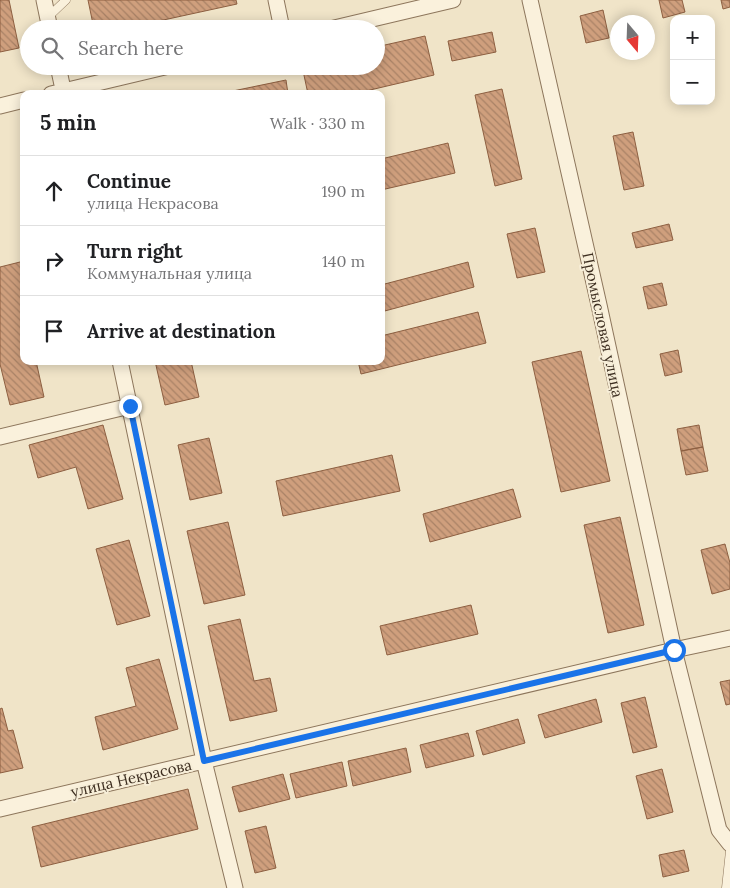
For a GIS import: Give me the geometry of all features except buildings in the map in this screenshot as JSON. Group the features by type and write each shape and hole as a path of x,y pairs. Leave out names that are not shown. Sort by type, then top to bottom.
{"street":[{"path":"44,0 48,20"},
{"path":"276,0 280,20"},
{"path":"368,20 453,0"},
{"name":"Промысловая улица","path":"530,0 674,650 719,830 730,844"},
{"path":"59,75 60,90"},
{"path":"72,90 133,75"},
{"path":"0,106 20,101"},
{"path":"121,365 204,761 235,888"},
{"path":"0,437 130,406"},
{"name":"улица Некрасова","path":"0,809 730,638"}],"lane":[{"path":"51,20 66,0"},
{"path":"726,888 730,851"}],"route":[{"path":"130,406 204,761 674,650"}]}
